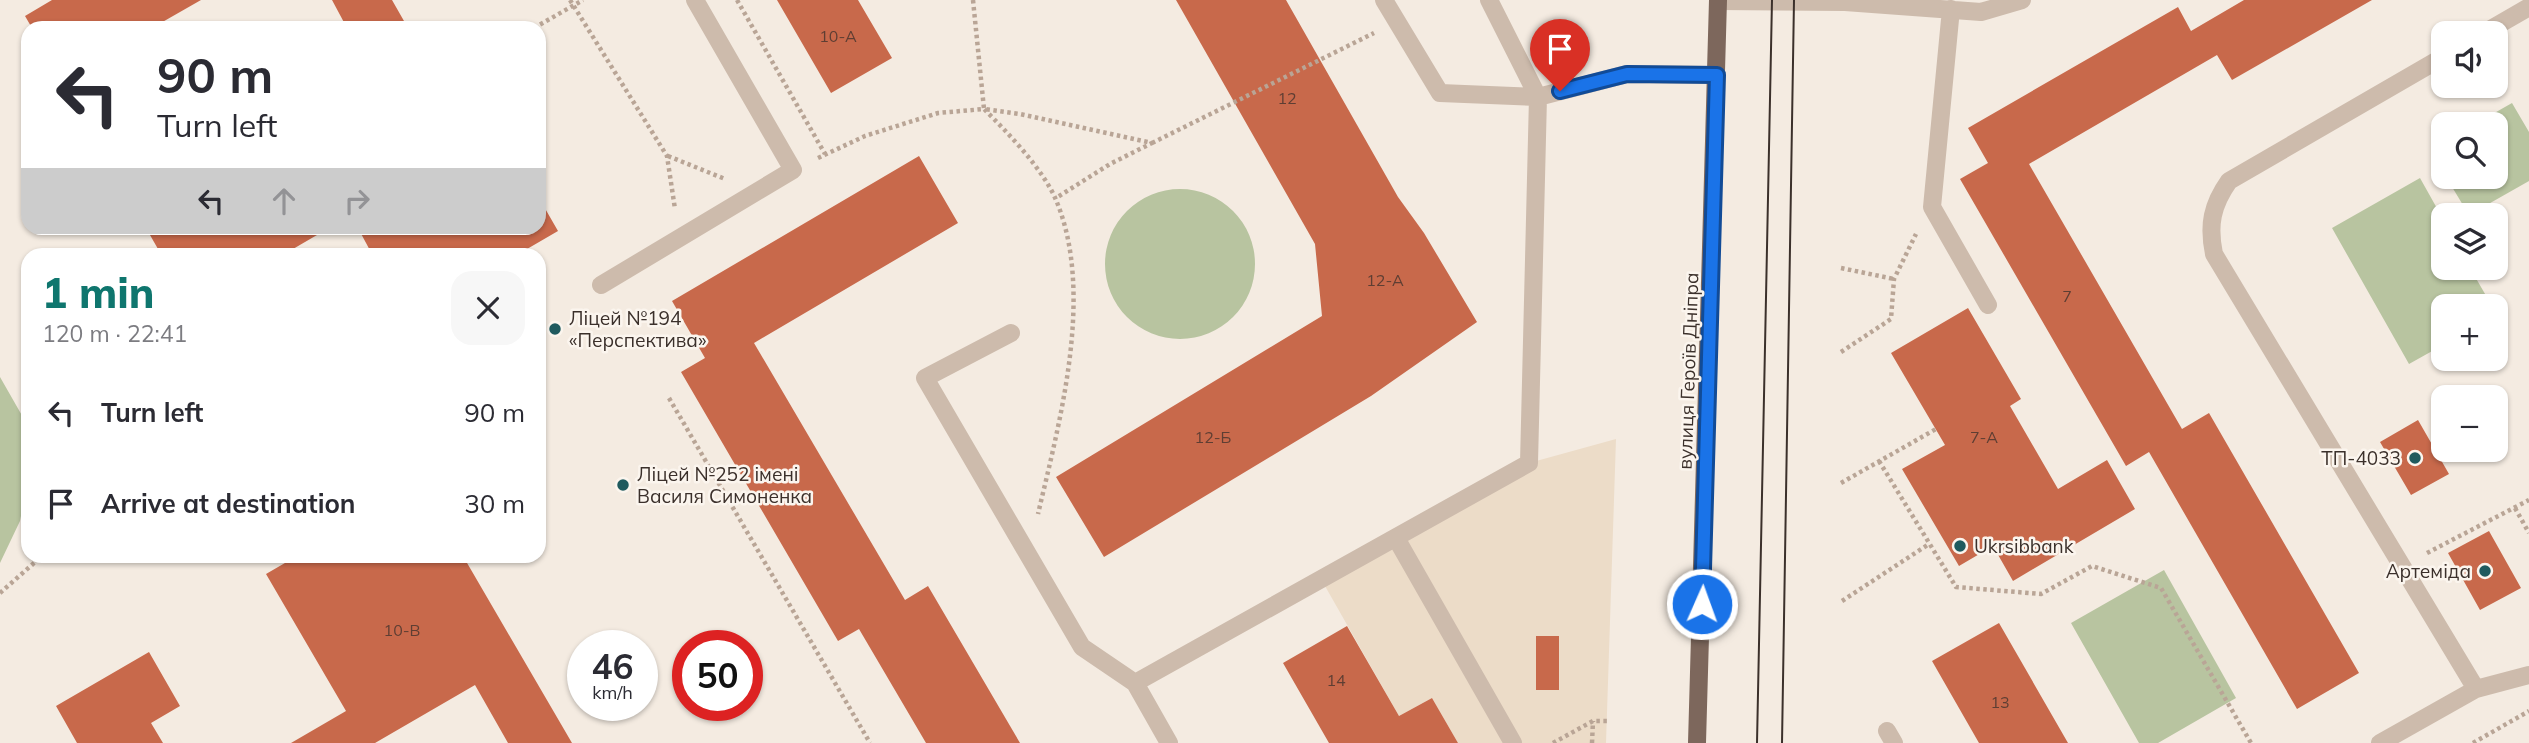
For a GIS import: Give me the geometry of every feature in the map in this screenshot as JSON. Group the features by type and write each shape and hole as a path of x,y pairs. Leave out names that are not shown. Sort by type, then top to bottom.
{"main road":[{"name":"вулиця Героїв Дніпра","path":"1698,743 1718,0"}],"lane":[{"path":"601,285 793,170 695,0"},
{"path":"1384,0 1440,93 1538,97 1627,74 1717,75"},
{"path":"1135,683 1529,463 1538,97 1489,0"},
{"path":"1718,0 1845,2 1981,12 2022,0"},
{"path":"2505,21 2529,7"},
{"path":"1951,9 1932,207 1989,305"},
{"path":"2431,64 2229,181 2218,197 2212,215 2210,235 2214,254 2476,689"},
{"path":"1011,333 925,378 1082,647 1135,683 1170,743"},
{"path":"1396,538 1513,743"},
{"path":"2381,743 2476,689 2529,675"}],"path":[{"path":"544,21 571,3 583,0"},
{"path":"737,0 825,154"},
{"path":"973,0 984,109 1023,149 1056,198 1071,247 1073,320 1062,414 1028,554"},
{"path":"571,3 667,156 679,238"},
{"path":"1056,198 1110,164 1397,21"},
{"path":"793,170 865,136 938,113 984,109 1020,114 1152,143"},
{"path":"667,156 757,192"},
{"path":"1841,352 1891,319 1894,279 1933,199"},
{"path":"1841,268 1894,279"},
{"path":"669,398 870,743"},
{"path":"1841,483 1936,429"},
{"path":"1879,461 1956,587 2041,594 2092,566 2161,588 2251,743"},
{"path":"2402,566 2529,500"},
{"path":"2515,508 2529,533"},
{"path":"1842,601 1929,544"},
{"path":"0,593 34,563"},
{"path":"2473,743 2529,711"},
{"path":"1553,743 1593,721 1607,721"},
{"path":"1592,743 1593,721"}],"green space":[{"path":"2512,103 2529,132 2529,181 2490,203 2462,203 2453,189 2508,189 2508,112 2496,112"},
{"path":"2420,178 2434,203 2431,203 2431,280 2477,280 2485,294 2431,294 2431,352 2409,364 2332,228"},
{"path":"1180,189 1209,194 1233,211 1250,235 1255,264 1250,293 1233,317 1209,334 1180,339 1151,334 1127,317 1110,293 1105,264 1110,235 1127,211 1151,194"},
{"path":"0,377 21,414 21,516 0,563"},
{"path":"2164,570 2236,698 2158,743 2139,743 2071,623"}],"shaded area":[{"path":"1616,439 1606,743 1458,743 1432,698 1399,716 1321,579 1529,463"}],"building":[{"path":"52,0 201,0 164,21 28,21 25,16"},
{"path":"332,0 392,0 404,21 343,21"},
{"path":"777,0 858,0 892,58 831,93"},
{"path":"1176,0 1286,0 1398,197 1424,233 1477,322 1371,396 1104,557 1056,477 1322,316 1315,244"},
{"path":"2244,0 2372,0 2232,80 2217,55 2029,164 2182,429 2209,413 2359,673 2297,709 2149,452 2126,466 1960,179 1988,163 1968,128 2178,7 2191,31"},
{"path":"919,156 958,223 754,343 905,600 928,586 1020,743 926,743 859,629 838,641 681,372 705,358 672,301"},
{"path":"546,210 558,231 529,248 369,248 362,235 546,235"},
{"path":"150,235 317,235 295,248 157,248"},
{"path":"1968,308 2021,399 2010,406 2058,489 2107,460 2135,509 2013,581 1993,546 1959,566 1902,469 1945,445 1891,353"},
{"name":"ТП-4033","path":"2418,420 2431,443 2431,462 2442,462 2449,474 2411,495 2380,442"},
{"name":"Артеміда","path":"2489,531 2521,588 2480,610 2448,553"},
{"path":"285,563 467,563 572,743 508,743 475,685 375,743 291,743 346,711 266,574"},
{"path":"1999,623 2068,743 1979,743 1932,661"},
{"path":"1347,626 1399,716 1432,698 1458,743 1329,743 1283,663"},
{"path":"1536,636 1559,636 1559,690 1536,690"},
{"path":"149,652 180,706 151,723 163,743 77,743 56,706"}],"tram line":[{"path":"1757,743 1772,0"},
{"path":"1782,743 1794,0"}],"place":[{"name":"Ліцей №194 «Перспектива»","path":"555,329"},
{"name":"ТП-4033","path":"2415,458"},
{"name":"Ліцей №252 імені Василя Симоненка","path":"623,485"},
{"name":"Ukrsibbank","path":"1960,546"},
{"name":"Артеміда","path":"2485,571"}],"route":[{"path":"1560,91 1627,74 1717,75 1702,604"}]}
